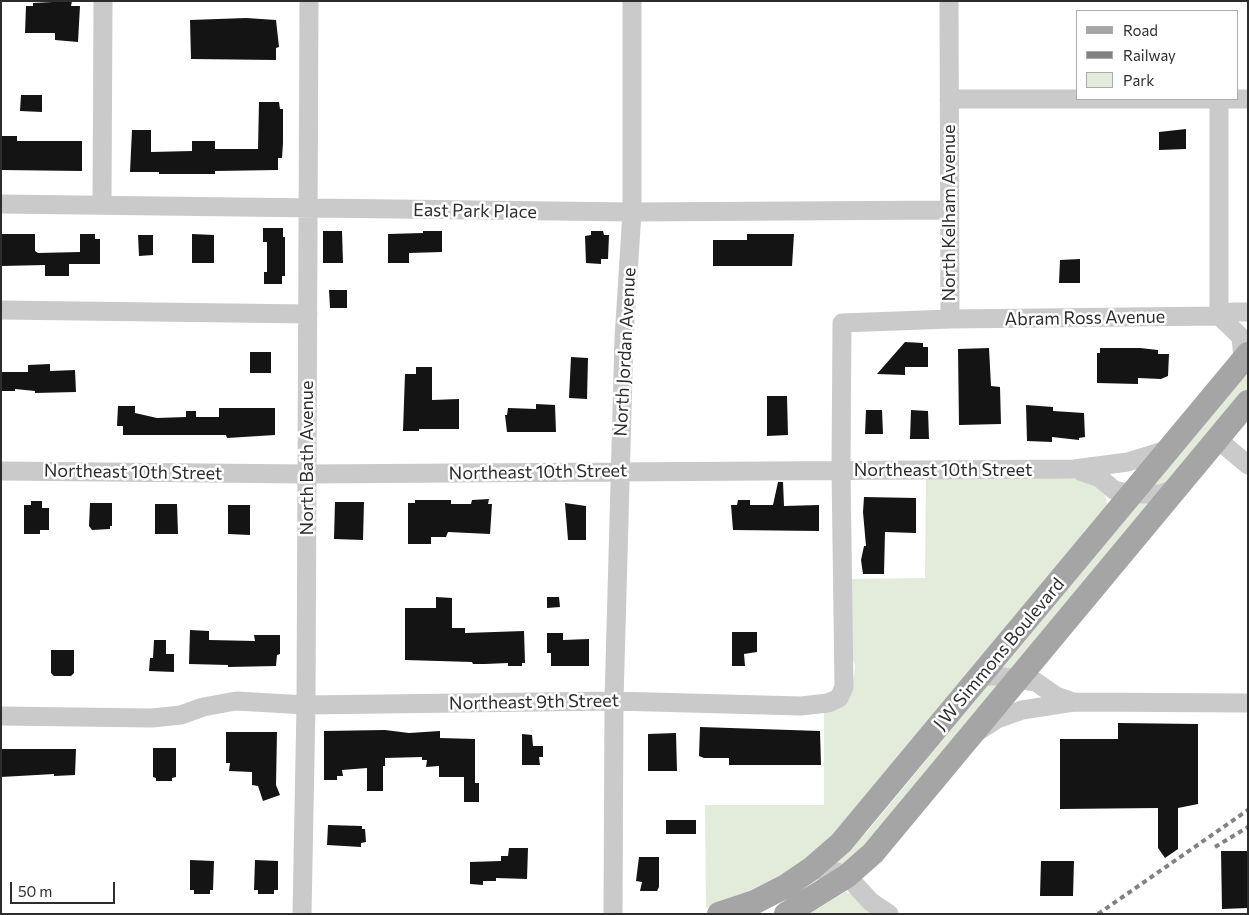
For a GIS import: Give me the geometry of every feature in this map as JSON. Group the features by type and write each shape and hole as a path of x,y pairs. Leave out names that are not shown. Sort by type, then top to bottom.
{"main road":[{"name":"J W Simmons Boulevard","path":"719,914 741,908 772,894 811,869 853,830 1245,356"},
{"name":"J W Simmons Boulevard","path":"786,914 847,876 873,853 1248,402"}],"street":[{"path":"102,204 103,1"},
{"name":"North Bath Avenue","path":"302,914 306,705 309,1"},
{"name":"North Jordan Avenue","path":"613,914 614,701 620,470 624,338 632,212 632,1"},
{"name":"North Kelham Avenue","path":"841,470 842,323 950,319 949,1"},
{"path":"949,99 1076,99"},
{"path":"1245,356 1241,337 1219,316 1219,100 1248,100"},
{"name":"East Park Place","path":"1,204 632,212 949,210"},
{"path":"1,310 308,314"},
{"name":"Abram Ross Avenue","path":"950,319 1219,316 1233,312 1248,312"},
{"path":"1218,439 1248,464"},
{"name":"Northeast 10th Street","path":"1,471 306,474 620,470 1074,469 1128,462 1169,448"},
{"name":"Northeast 10th Street","path":"1074,469 1100,478 1114,490 1132,494 1160,494 1177,488"},
{"name":"Northeast 9th Street","path":"1,716 152,718 181,715 203,706 236,701 306,705 614,701 801,706 828,703 839,698 844,687 841,470"},
{"path":"981,676 996,676 1036,682 1056,696 1082,702"},
{"path":"967,740 987,725 1007,714 1036,707 1082,702 1248,703"},
{"path":"811,869 837,872 847,876 871,902 888,914"}],"green space":[{"path":"1248,368 1248,390 1166,490 1152,487"},
{"path":"926,478 1071,478 1099,487 1105,494 1107,504 1105,513 848,823 799,868 727,903 706,908 705,805 824,805 824,712 851,687 854,676 855,666 849,646 850,579 925,578"},
{"path":"1149,501 1151,506 1015,671 1002,669 1138,504"},
{"path":"997,682 1001,689 843,869 836,862 867,832 988,685"},
{"path":"845,892 852,894 873,914 809,914"}],"building":[{"path":"72,1 71,6 80,6 78,42 55,40 55,33 25,33 26,6 33,6 33,3"},
{"path":"246,18 276,20 279,47 276,48 276,60 191,59 190,20"},
{"path":"21,95 42,95 42,112 20,111"},
{"path":"259,102 279,102 280,109 283,109 282,158 278,158 278,170 215,171 215,174 130,172 132,130 151,130 151,152 192,151 192,141 215,141 215,149 258,149"},
{"path":"1186,129 1186,149 1159,150 1159,132"},
{"path":"1,136 17,136 17,141 82,141 82,171 1,170"},
{"path":"263,228 283,228 283,237 285,237 285,276 282,276 282,284 264,284 264,272 267,272 267,242 263,242"},
{"path":"323,231 342,231 343,263 323,263"},
{"path":"423,231 442,231 442,252 409,253 409,263 388,263 388,234 423,233"},
{"path":"591,231 603,231 604,235 609,235 608,259 601,259 601,264 586,263 585,236 591,235"},
{"path":"1,234 35,234 35,251 38,253 80,252 80,234 95,234 95,239 100,239 100,264 69,264 69,276 45,276 45,265 1,266"},
{"path":"192,234 214,235 214,263 192,263"},
{"path":"747,234 794,234 792,266 713,266 713,240 747,240"},
{"path":"138,235 153,235 153,255 139,256"},
{"path":"1080,259 1080,283 1059,283 1060,260"},
{"path":"329,290 347,290 347,308 330,308"},
{"path":"905,342 923,343 923,347 928,347 928,367 905,367 905,375 877,374"},
{"path":"989,348 991,386 1000,387 1001,424 959,425 958,349"},
{"path":"1100,348 1140,348 1158,350 1158,354 1169,354 1168,376 1161,379 1138,378 1138,384 1097,383 1097,353 1100,353"},
{"path":"250,352 271,352 271,373 250,373"},
{"path":"571,357 588,358 587,399 569,398"},
{"path":"50,364 50,371 75,370 76,392 35,393 35,391 15,389 15,391 1,391 1,372 28,372 28,365"},
{"path":"416,367 432,367 432,400 459,399 459,429 403,431 405,374 416,374"},
{"path":"767,396 787,396 788,435 767,436"},
{"path":"536,404 555,405 556,432 507,432 505,415 507,415 508,408 536,409"},
{"path":"1026,405 1053,407 1053,411 1084,413 1085,437 1079,438 1079,440 1052,437 1052,442 1027,441"},
{"path":"118,406 135,406 135,413 157,418 186,417 186,411 196,411 196,417 219,417 219,408 275,408 275,435 227,438 226,435 123,435 123,426 117,426"},
{"path":"866,410 882,410 883,434 865,434"},
{"path":"911,410 928,411 929,439 910,439"},
{"path":"778,482 783,482 784,506 819,505 819,531 733,530 731,505 737,505 738,500 750,500 750,505 773,505"},
{"path":"864,497 916,498 916,533 885,532 884,574 863,574 861,560 864,546 866,546 863,512"},
{"path":"489,499 488,504 492,504 490,534 448,532 446,537 431,537 431,544 408,544 408,503 415,503 415,500 451,500 451,504 471,504 472,500"},
{"path":"31,501 42,501 42,508 49,508 49,530 40,530 40,534 24,534 24,505 31,505"},
{"path":"335,502 364,502 363,540 334,539"},
{"path":"90,503 112,503 112,526 110,526 110,529 92,530 89,526"},
{"path":"565,503 586,506 586,540 568,540"},
{"path":"155,504 177,504 178,534 155,534"},
{"path":"228,505 250,505 250,535 228,534"},
{"path":"436,597 452,598 452,628 465,628 465,633 524,631 525,663 522,663 522,666 508,666 508,663 473,664 472,662 405,660 405,608 436,608"},
{"path":"547,597 559,597 560,607 547,608"},
{"path":"190,630 209,631 209,640 255,641 254,635 280,635 280,654 277,655 276,666 228,667 228,665 189,664"},
{"path":"732,632 757,632 757,652 744,654 745,666 732,666"},
{"path":"547,633 563,633 563,640 589,639 589,666 551,666 551,653 547,653"},
{"path":"154,640 166,640 166,654 174,654 174,672 149,671 150,658 153,658"},
{"path":"51,650 74,650 74,673 71,676 54,676 51,673"},
{"path":"1118,723 1198,724 1198,804 1178,808 1178,849 1165,858 1158,848 1158,808 1060,809 1060,739 1118,739"},
{"path":"700,727 820,731 821,765 729,765 729,758 704,758 699,756"},
{"path":"385,730 409,733 440,731 440,738 475,739 475,783 479,783 479,802 464,802 464,777 439,777 439,766 426,767 427,760 422,760 422,757 385,758 385,766 383,766 383,791 367,791 367,768 342,770 343,776 337,776 337,780 324,780 324,731"},
{"path":"226,732 277,732 276,785 280,795 263,801 258,786 252,785 252,772 229,771 230,763 226,763"},
{"path":"676,733 677,771 648,771 648,734"},
{"path":"522,734 532,735 533,746 543,746 543,757 539,757 540,765 522,765"},
{"path":"153,748 176,748 176,777 172,778 172,781 156,781 156,778 153,777"},
{"path":"1,749 76,749 75,775 54,776 54,774 1,777"},
{"path":"666,820 696,820 696,834 666,834"},
{"path":"328,825 362,826 362,829 365,829 366,842 361,843 361,847 327,845"},
{"path":"509,848 528,848 527,879 496,878 496,881 483,881 483,885 470,884 470,862 501,861 501,856 508,856"},
{"path":"1221,851 1248,851 1248,908 1222,909"},
{"path":"639,857 659,857 659,887 657,891 640,891 642,882 636,881"},
{"path":"190,860 214,861 213,890 210,890 210,894 194,894 194,890 190,890"},
{"path":"255,860 278,861 278,890 274,890 274,894 258,894 258,890 254,890"},
{"path":"1041,861 1074,861 1073,896 1040,896"}],"railway":[{"path":"1098,914 1248,810"},
{"path":"1215,847 1248,827"}]}
